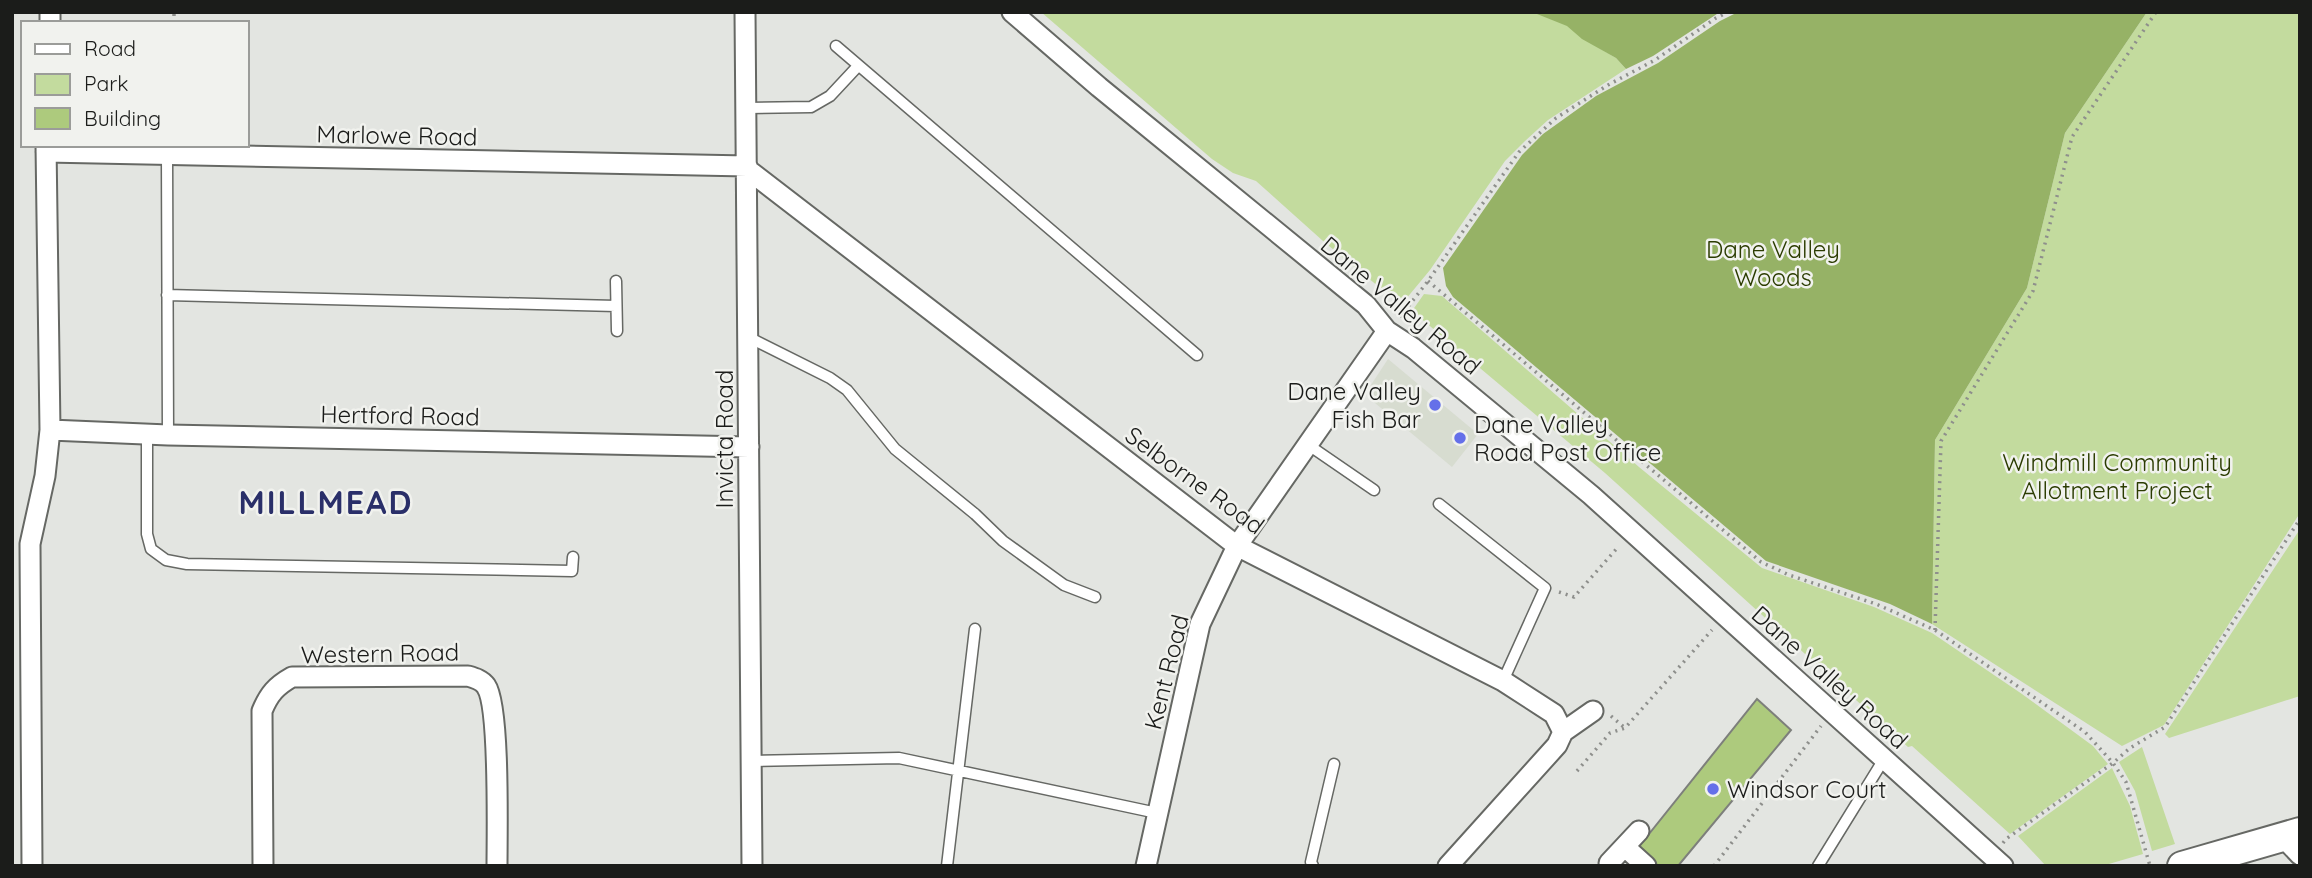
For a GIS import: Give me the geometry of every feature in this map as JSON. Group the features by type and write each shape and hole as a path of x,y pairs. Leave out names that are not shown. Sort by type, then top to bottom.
{"main road":[{"path":"2182,866 2294,841"}],"street":[{"name":"Invicta Road","path":"745,12 752,866"},
{"name":"Dane Valley Road","path":"1012,12 1099,87 1366,305 1387,331 1413,348 1591,495 1998,861"},
{"name":"Marlowe Road","path":"46,149 167,155 747,168"},
{"path":"32,866 30,544 45,477 50,430 46,149"},
{"name":"Selborne Road","path":"747,168 1237,546 1503,681 1553,714 1563,732"},
{"name":"Kent Road","path":"1146,866 1200,624 1237,546 1387,331"},
{"name":"Hertford Road","path":"50,430 168,435 749,447"},
{"name":"Western Road","path":"263,866 262,711 269,695 277,686 292,677 468,676 486,685 494,712 497,866"},
{"path":"1448,866 1557,745 1563,732 1592,710"},
{"path":"1609,863 1639,831"},
{"path":"1625,847 1646,866"}],"lane":[{"path":"836,47 1197,355"},
{"path":"746,108 811,107 830,96 858,65"},
{"path":"167,155 168,435"},
{"path":"616,281 617,331"},
{"path":"167,295 616,306"},
{"path":"748,337 830,378 847,390 880,434 895,449 975,514 1003,541 1064,585 1095,597"},
{"path":"147,434 147,534 150,549 166,560 187,564 572,571 573,558"},
{"path":"1307,444 1374,491"},
{"path":"1439,504 1545,587 1503,681"},
{"path":"947,866 975,629"},
{"path":"751,761 899,758 1157,813"},
{"path":"1818,866 1884,760"},
{"path":"1313,866 1311,862 1314,842 1334,764"}],"path":[{"path":"1387,331 1428,281 1519,152 1556,118 1608,85 1655,60 1728,12"},
{"path":"1935,630 1941,441 2033,292 2071,137 2156,12"},
{"path":"1428,281 1760,562 1789,575 1876,604 1935,630 2085,732 2126,782 2134,802 2150,866"},
{"path":"1998,861 2006,839 2130,748 2165,727 2300,519"},
{"path":"1545,587 1574,597 1632,531"},
{"path":"1577,771 1610,733 1625,729 1725,615"},
{"path":"1714,866 1833,711"}],"shaded area":[{"path":"1388,359 1478,434 1452,467 1369,398 1367,391"}],"green space":[{"path":"1041,12 1582,12 1599,48 1616,58 1626,69 1548,120 1505,161 1430,270 1401,305 1256,181 1233,173 1212,159"},
{"path":"1532,12 1720,12 1653,56 1626,69 1616,58 1582,39 1567,26"},
{"name":"Dane Valley Woods","path":"1738,12 2147,12 2065,133 2027,288 1935,440 1932,624 1890,604 1766,561 1453,297 1446,286 1443,268 1522,155 1543,134 1596,96 1658,63"},
{"name":"Windmill Community Allotment Project","path":"2147,12 2300,12 2300,513 2164,725 2122,746 1932,624 1935,440 2027,288 2065,133"},
{"path":"1424,294 1442,296 1639,467 1762,568 1874,607 1932,633 2093,746 2108,764 2010,834 1912,746 1908,747 1605,473 1412,311"},
{"name":"Windmill Community Allotment Project","path":"2300,529 2300,696 2169,738 2165,734"},
{"path":"2142,747 2175,844 2152,851 2135,791 2119,762"},
{"path":"2112,768 2130,806 2143,854 2102,866 2046,866 2018,836"}],"building":[{"name":"Windsor Court","path":"1757,699 1791,730 1678,866 1657,866 1637,849"}],"place":[{"name":"Dane Valley Fish Bar","path":"1435,405"},
{"name":"Dane Valley Road Post Office","path":"1460,438"},
{"name":"Windsor Court","path":"1713,789"}],"district":[{"name":"MILLMEAD","path":"326,502"}]}
